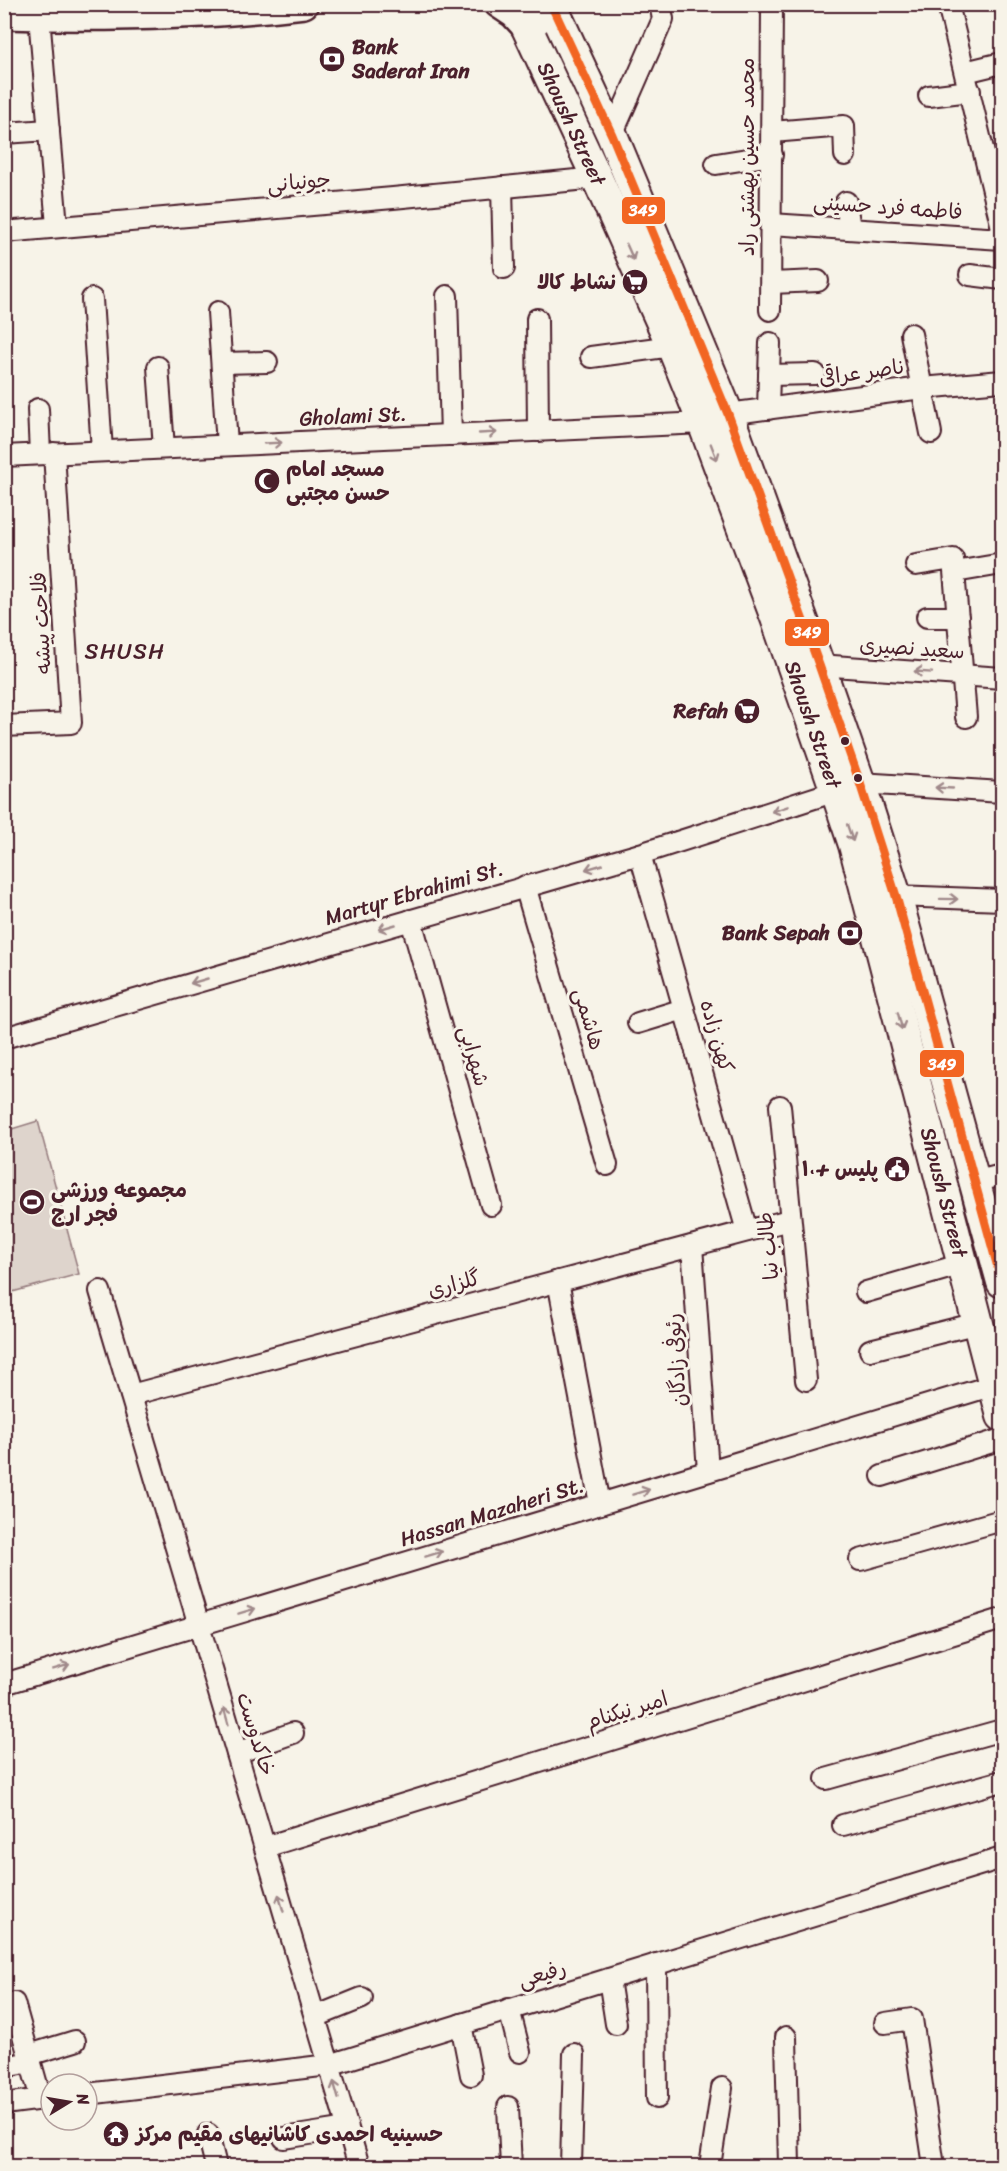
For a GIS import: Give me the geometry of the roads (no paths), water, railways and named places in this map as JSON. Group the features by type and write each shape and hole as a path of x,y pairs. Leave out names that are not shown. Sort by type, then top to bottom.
{"main road":[{"path":"4,15 123,16 271,8 304,4"},
{"path":"499,4 514,14 527,28 551,5"},
{"name":"Shoush Street","path":"551,5 612,135 716,419 819,665 848,787 854,845 1002,1416"},
{"name":"Shoush Street","path":"527,28 672,346 716,419 776,618 896,896 1002,1282"}],"street":[{"path":"612,135 663,19 660,4"},
{"name":"محمد حسین بهشتی راد","path":"770,310 772,4"},
{"path":"948,4 967,82 994,160 1002,228"},
{"path":"39,16 57,226"},
{"path":"929,96 967,82 1002,63"},
{"path":"772,132 844,126 845,155"},
{"path":"4,133 49,130"},
{"path":"716,164 772,155"},
{"name":"جونیانی","path":"4,232 597,178"},
{"path":"502,187 504,268"},
{"path":"846,202 850,229"},
{"name":"فاطمه فرد حسینی","path":"771,224 1002,239"},
{"path":"970,275 1002,279"},
{"path":"771,283 818,280"},
{"path":"447,296 451,435"},
{"path":"92,299 102,451"},
{"path":"218,312 227,446"},
{"path":"537,319 538,431"},
{"path":"911,334 931,433"},
{"path":"768,409 770,343"},
{"path":"591,357 672,346"},
{"path":"222,363 267,362"},
{"path":"158,367 164,448"},
{"path":"770,375 815,374"},
{"name":"ناصر عراقی","path":"716,419 768,409 922,388 1002,381"},
{"path":"38,410 47,454"},
{"name":"Gholami St.","path":"4,456 538,431 716,419"},
{"name":"فلاحت پیشه","path":"4,726 71,723 47,454"},
{"path":"916,565 1002,564"},
{"path":"954,566 966,717"},
{"path":"927,617 958,617"},
{"name":"سعید نصیری","path":"819,665 1002,678"},
{"path":"848,787 1002,792"},
{"name":"Martyr Ebrahimi St.","path":"4,1038 639,854 848,787"},
{"name":"کهن زاده","path":"639,854 747,1231"},
{"name":"هاشمی","path":"525,886 607,1166"},
{"path":"896,896 1002,900"},
{"name":"شهرابی","path":"411,920 490,1205"},
{"path":"638,1023 684,1009"},
{"name":"طالب نیا","path":"780,1106 789,1220 806,1380"},
{"path":"974,1182 1002,1175"},
{"name":"گلزاری","path":"131,1395 789,1220"},
{"name":"رئوفی زادگان","path":"692,1246 708,1471"},
{"path":"867,1292 963,1264"},
{"path":"558,1281 600,1504"},
{"name":"خاکدوست","path":"100,1291 359,2166"},
{"path":"870,1350 978,1323"},
{"name":"Hassan Mazaheri St.","path":"4,1684 994,1385"},
{"path":"882,1476 1002,1439"},
{"path":"860,1560 1002,1520"},
{"name":"امیر نیکنام","path":"265,1847 1002,1619"},
{"path":"826,1779 1002,1730"},
{"path":"237,1753 292,1733"},
{"path":"843,1825 1002,1781"},
{"name":"رفیعی","path":"99,2093 329,2065 1002,1858"},
{"path":"656,1964 657,2098"},
{"path":"609,1979 616,2024"},
{"path":"315,2017 362,1998"},
{"path":"14,2003 39,2080"},
{"path":"509,2009 520,2052"},
{"path":"885,2023 912,2019 934,2166"},
{"path":"461,2024 471,2075"},
{"path":"786,2037 789,2166"},
{"path":"4,2067 75,2041"},
{"path":"571,2166 574,2054"},
{"path":"710,2166 722,2088"},
{"path":"4,2104 39,2099"},
{"path":"508,2107 511,2166"},
{"path":"284,2138 347,2128"},
{"path":"208,2134 216,2166"}],"place":[{"name":"Bank Saderat Iran","path":"332,59"},
{"name":"نشاط کالا","path":"635,282"},
{"name":"مسجد امام حسن مجتبی","path":"267,481"},
{"name":"Refah","path":"747,711"},
{"name":"Bank Sepah","path":"850,933"},
{"name":"پلیس +۱۰","path":"897,1169"},
{"name":"مجموعه ورزشی فجر ارج","path":"32,1202"},
{"name":"حسینیه احمدی کاشانیهای مقیم مرکز","path":"116,2134"}],"district":[{"name":"SHUSH","path":"125,651"}]}
